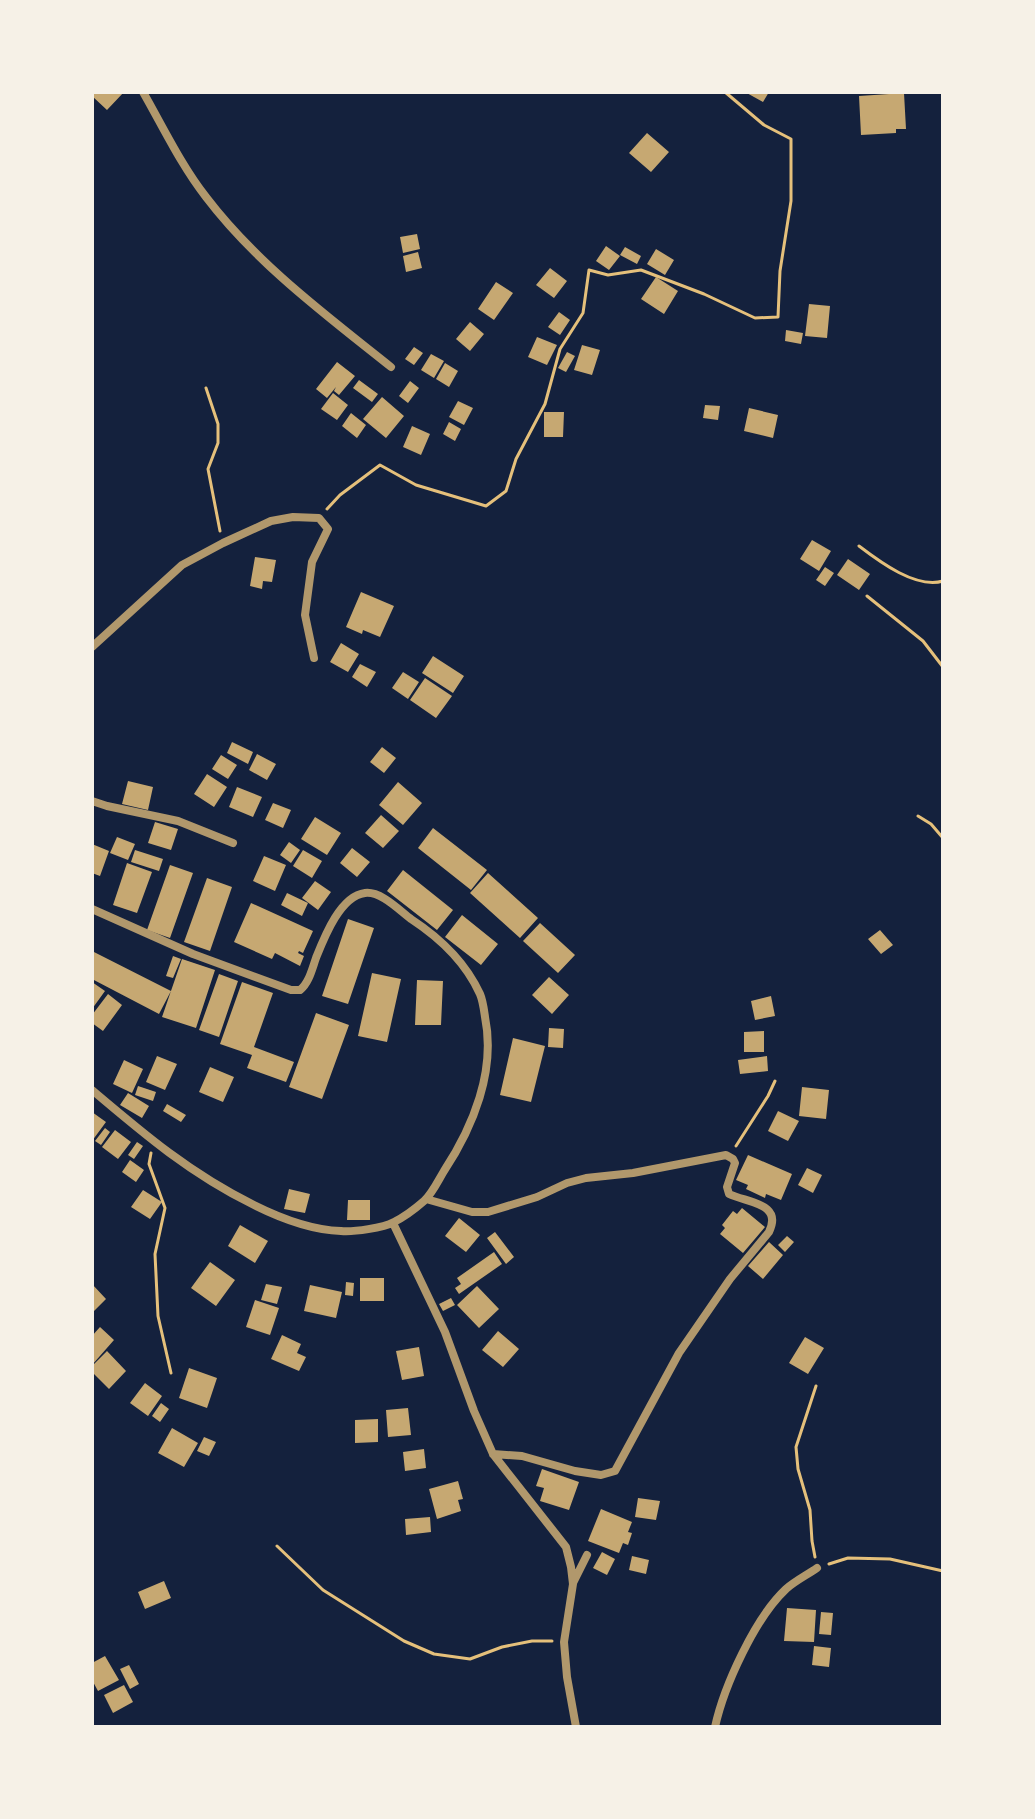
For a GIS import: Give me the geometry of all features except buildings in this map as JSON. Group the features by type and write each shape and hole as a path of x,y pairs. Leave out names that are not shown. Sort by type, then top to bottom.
{"street":[{"path":"143,92 187,171 234,230 324,314 391,367"},
{"path":"92,647 182,565 271,521 293,517 319,518 328,529 312,562 305,615 314,658"},
{"path":"92,801 178,821 233,843"},
{"path":"92,909 193,954 291,990 300,990 305,986 335,917 346,902 364,893 377,894 434,934 463,964 481,996 488,1033 486,1076 469,1127 426,1199 393,1223 341,1231 275,1216 225,1191 152,1141 92,1090"},
{"path":"426,1199 472,1212 488,1212 586,1178 633,1173 726,1155 735,1163 727,1187 729,1194 770,1211 773,1216 769,1232 730,1279 679,1353 615,1471 601,1475 522,1456 493,1454"},
{"path":"393,1223 445,1332 493,1454 566,1547 573,1584 564,1642 576,1727"},
{"path":"573,1584 587,1555"},
{"path":"715,1727 730,1681 766,1614 786,1588 817,1568"}],"path":[{"path":"319,518 340,495 380,465 416,485 486,506 506,491 516,459 545,404 560,349 583,313 589,270 608,275 641,270 755,318 778,317 780,271 791,201 791,139 764,125 725,92"},
{"path":"206,388 218,424 218,443 208,469 223,543"},
{"path":"859,546 873,557 919,581 933,584 943,581"},
{"path":"867,596 923,641 943,667"},
{"path":"918,816 931,824 943,838"},
{"path":"730,1156 775,1081"},
{"path":"152,1141 149,1164 165,1208 155,1254 158,1316 171,1373"},
{"path":"816,1386 796,1447 798,1469 810,1510 817,1568 848,1558 890,1559 943,1571"},
{"path":"277,1546 323,1590 404,1641 434,1654 470,1659 502,1647 532,1641 564,1642"}]}
